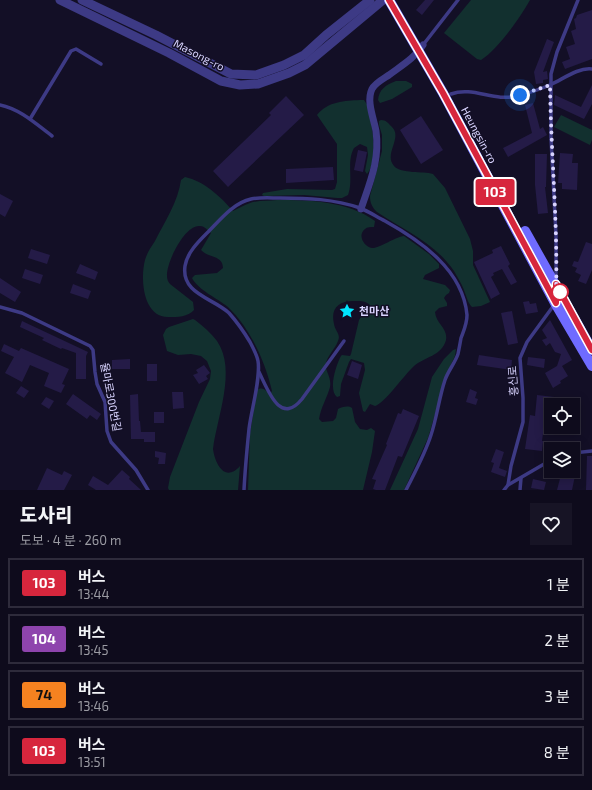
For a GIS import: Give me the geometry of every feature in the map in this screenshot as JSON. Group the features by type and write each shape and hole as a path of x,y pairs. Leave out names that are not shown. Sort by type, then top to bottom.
{"main road":[{"name":"Heungsin-ro","path":"389,0 450,94 496,180 592,350"},
{"name":"Heungsin-ro","path":"397,0 443,93 556,303 592,366"}],"street":[{"name":"Masong-ro","path":"60,0 221,80 240,85 258,84 289,73 305,65 383,0"},
{"name":"Masong-ro","path":"82,0 156,35 232,74 256,75 284,65 304,55 326,35 370,0"},
{"path":"361,209 376,164 378,151 376,130 370,99 372,89 421,48"}],"lane":[{"path":"421,48 458,0"},
{"path":"556,303 557,261 550,85 553,61 578,0"},
{"path":"30,119 71,51 76,49 101,64"},
{"path":"450,94 462,90 504,97 515,97 550,85 581,71 592,69"},
{"path":"0,105 11,108 30,119 52,136"},
{"path":"244,490 249,429 258,371 258,361 255,352 239,325 229,314 219,305 202,297 193,290 188,283 185,274 185,265 189,254 225,214 240,203 252,199 301,198 325,200 361,209 413,237 435,255 455,281 462,294 467,317 458,354 446,378 431,435 425,451 406,490"},
{"name":"흥신로","path":"508,485 511,466 523,422 520,358 527,342 556,303"},
{"name":"율마로300번길","path":"0,307 22,313 90,346 93,350 94,372 97,384 105,402 107,431 111,442 136,470 148,490"},
{"path":"258,371 278,405 285,409 290,409 295,407 302,399 344,341"},
{"path":"580,452 592,451"},
{"path":"504,490 508,485 544,464"},
{"path":"520,490 521,478"}],"green space":[{"path":"471,0 530,0 508,33 488,55 481,60 477,59 444,33"},
{"path":"396,81 406,81 412,84 412,87 392,99 380,103 378,100 381,90"},
{"path":"364,100 368,106 374,141 373,159 367,174 365,171 368,155 367,147 360,144 354,148 350,165 350,189 348,195 342,198 337,198 304,195 262,195 263,193 287,189 335,189 337,182 337,144 317,115 321,110 331,104 343,101"},
{"path":"561,115 592,130 592,140 590,145 554,127"},
{"path":"381,120 387,122 394,130 395,140 391,161 394,166 397,169 433,174 445,188 470,239 473,251 473,265 490,302 481,306 472,307 459,279 446,261 428,245 377,212 373,207 370,196 382,151 382,135 379,125 379,121"},
{"path":"185,177 199,182 212,190 233,211 253,202 277,200 315,201 353,209 375,221 374,227 366,228 362,234 362,240 369,247 375,248 396,238 404,236 429,254 439,264 439,268 425,275 423,279 445,285 450,290 444,298 447,306 439,308 435,312 437,320 445,332 446,340 444,345 437,353 414,366 384,400 375,406 370,404 365,412 363,411 359,393 365,370 364,363 351,359 341,384 340,396 337,397 334,394 333,383 339,360 342,355 350,356 359,320 361,317 370,312 370,305 362,301 350,301 341,303 335,309 333,318 339,339 326,363 330,387 319,419 322,422 333,421 336,418 338,409 349,407 352,408 355,422 360,429 367,430 371,428 375,431 372,452 363,490 248,490 250,433 257,390 263,389 270,394 272,391 256,346 236,315 228,307 203,290 192,278 195,275 217,273 223,268 221,261 201,250 211,233 202,226 194,227 188,231 173,254 168,270 167,277 170,284 193,302 194,310 192,312 175,317 160,316 154,311 145,296 143,277 146,257 174,204 181,180"},
{"path":"193,319 212,335 223,353 226,379 213,449 218,465 225,472 230,473 235,471 240,466 238,490 169,490 168,488 170,477 199,402 210,379 211,371 207,361 201,356 191,354 178,355 167,351 163,335 169,327"},
{"path":"456,349 455,356 447,373 428,438 404,490 390,490 418,429 432,377 444,359"}],"building":[{"path":"425,0 434,0 422,15 416,10"},
{"path":"592,10 592,59 565,69 562,62 570,59 566,47 575,44 571,31 576,29 574,19 577,15"},
{"path":"547,39 554,42 543,72 547,71 548,79 543,80 543,83 536,84 534,72"},
{"path":"592,85 592,104 584,119 554,105 555,95 581,107"},
{"path":"286,96 304,115 228,187 213,171 271,115 269,113"},
{"path":"533,103 540,129 543,127 547,135 508,157 503,148 532,133 525,105"},
{"path":"421,116 443,150 421,164 400,130"},
{"path":"358,150 367,152 363,172 354,170"},
{"path":"560,153 573,154 572,163 578,163 577,190 562,189 562,183 558,183"},
{"path":"535,154 547,154 545,187 548,213 538,214 535,185"},
{"path":"333,167 334,180 286,183 286,169"},
{"path":"0,194 13,201 5,217 0,214"},
{"path":"586,242 592,244 592,270 586,284 578,281 581,275 575,272 577,268 572,266 574,261 578,262"},
{"path":"501,246 510,264 508,266 517,282 511,285 502,269 493,273 494,275 491,277 500,294 491,299 474,262 493,253 492,250"},
{"path":"31,249 50,255 47,264 28,258"},
{"path":"80,264 98,272 95,280 76,273"},
{"path":"25,269 43,275 40,284 22,278"},
{"path":"0,278 21,292 15,302 0,293"},
{"path":"73,284 91,291 88,299 70,293"},
{"path":"529,301 530,304 536,303 538,312 526,314 523,302"},
{"path":"512,311 518,343 508,345 501,313"},
{"path":"550,320 572,360 562,366 568,376 553,388 545,373 557,366 561,354 555,352 550,343 546,346 542,340 547,338 542,330"},
{"path":"22,321 88,352 86,356 86,379 76,379 76,353 62,348 61,349 42,340 44,338 20,327"},
{"path":"4,344 19,351 21,348 69,369 62,384 65,385 61,393 44,386 49,373 30,365 22,382 5,373 14,357 1,351"},
{"path":"479,355 512,360 511,370 477,365"},
{"path":"528,357 545,359 544,368 527,365"},
{"path":"130,359 130,369 112,369 112,360"},
{"path":"352,361 362,365 358,379 347,375"},
{"path":"147,364 157,364 157,381 147,381"},
{"path":"204,365 210,373 206,376 208,379 199,384 193,375 198,373 196,370"},
{"path":"21,386 29,391 24,398 16,393"},
{"path":"470,389 477,392 475,398 478,399 476,405 466,402"},
{"path":"172,392 183,392 184,408 173,409"},
{"path":"73,394 101,414 97,420 90,415 87,419 66,404"},
{"path":"138,394 141,432 155,432 155,442 144,442 144,439 131,439 130,395"},
{"path":"537,395 563,398 544,398 542,451 525,449 530,415 535,416"},
{"path":"46,397 54,401 49,409 41,404"},
{"path":"403,409 419,416 402,457 398,456 385,490 373,489 376,480 372,479 387,445 386,444 398,413 401,414"},
{"path":"154,412 164,412 164,423 154,423"},
{"path":"496,449 504,452 499,468 507,471 505,477 491,472 494,463 491,462"},
{"path":"155,451 166,453 165,464 158,464 159,458 155,457"},
{"path":"587,456 592,456 592,490 586,490"},
{"path":"47,468 62,475 64,471 72,475 64,490 37,490"},
{"path":"122,470 141,490 96,490 88,485 93,476 108,485"},
{"path":"560,478 575,478 572,490 557,490"},
{"path":"533,479 546,482 544,490 531,488"}],"bus line":[{"name":"103","path":"389,0 443,93 486,176 530,253 556,303 556,284 592,350"}],"place":[{"name":"천마산","path":"347,311"}],"route":[{"path":"520,95 550,85 557,261 556,294 560,292"}]}
